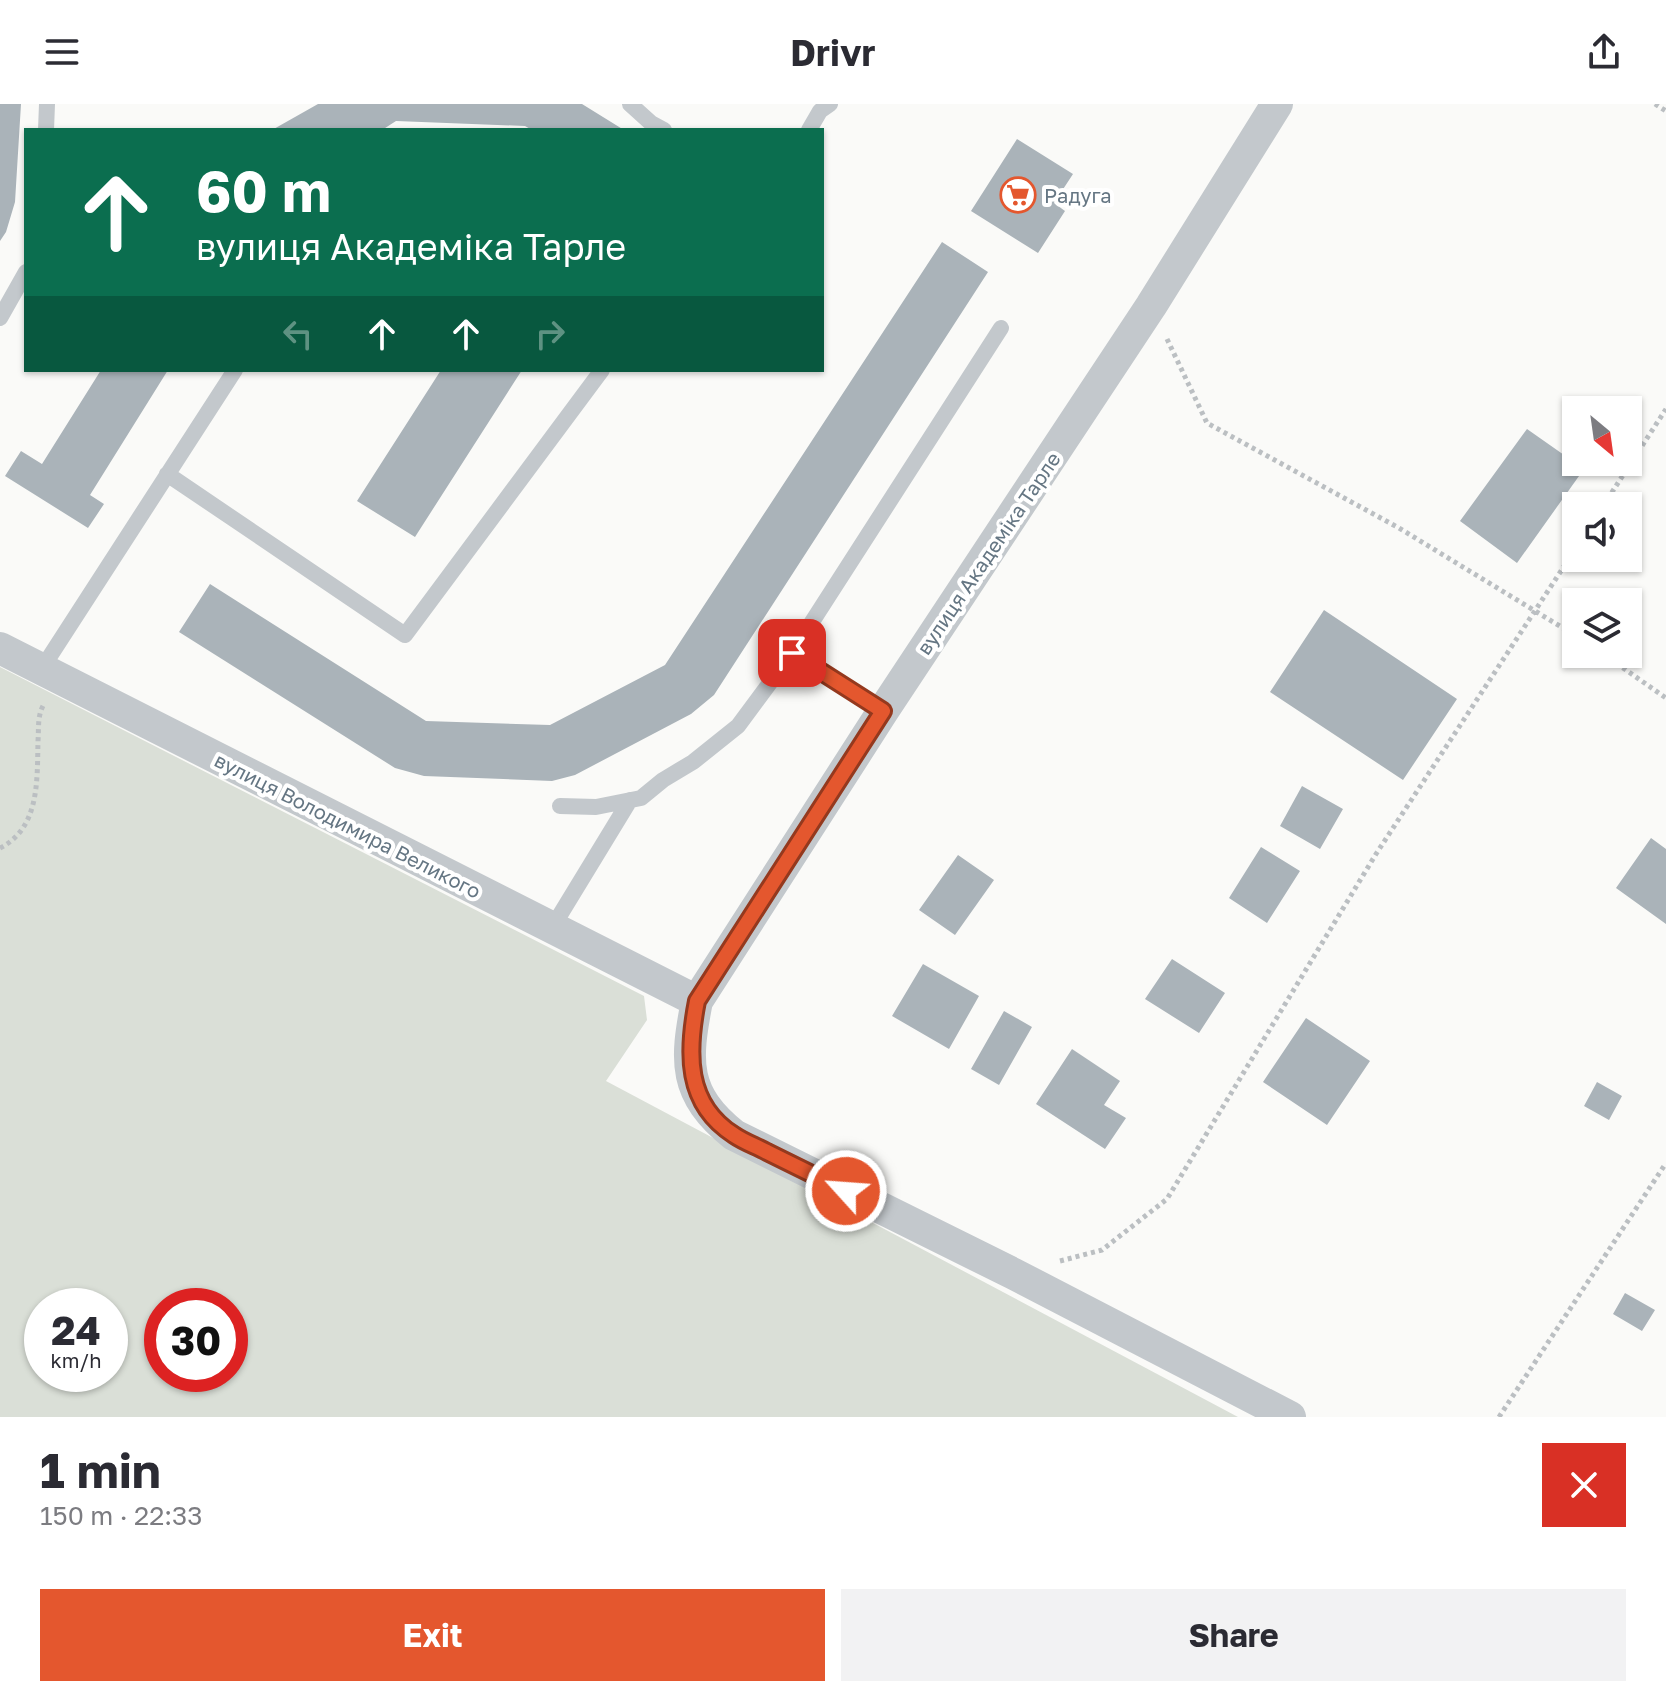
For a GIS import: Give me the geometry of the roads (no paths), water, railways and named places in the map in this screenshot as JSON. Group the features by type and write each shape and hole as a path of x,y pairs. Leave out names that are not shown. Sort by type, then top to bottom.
{"street":[{"name":"вулиця Академіка Тарле","path":"697,1001 883,711 1151,306 1277,104"},
{"name":"вулиця Володимира Великого","path":"0,648 697,1001"},
{"path":"697,1001 691,1032 692,1078 706,1110 734,1135 1014,1274 1290,1417"}],"lane":[{"path":"46,128 47,104"},
{"path":"630,104 660,128"},
{"path":"810,128 820,111 830,104"},
{"path":"0,318 24,276"},
{"path":"560,806 596,807 641,798 738,726 792,653 1001,328"},
{"path":"50,675 167,474 234,372"},
{"path":"167,474 405,635 601,372"},
{"path":"792,653 883,711"},
{"path":"552,928 630,800"}],"place":[{"name":"Радуга","path":"1018,195"}]}
